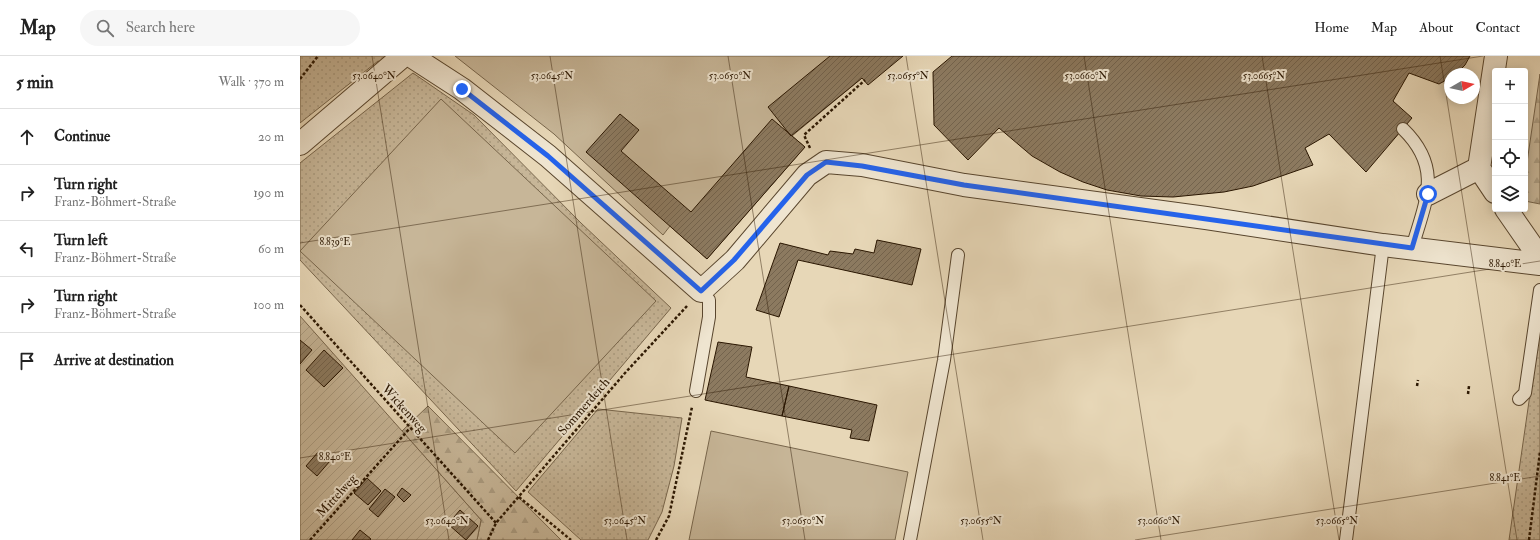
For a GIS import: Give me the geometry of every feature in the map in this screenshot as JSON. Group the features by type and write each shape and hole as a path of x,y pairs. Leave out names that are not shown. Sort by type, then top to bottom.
{"street":[{"path":"300,144 403,56"},
{"path":"411,56 462,89 548,156 701,291 734,260 807,175 826,162 862,166 964,185 1412,248 1540,264"},
{"path":"1492,188 1479,168 1496,56"},
{"path":"1428,194 1479,168"},
{"path":"1508,212 1540,258"}],"lane":[{"path":"1403,128 1414,140 1423,156 1428,176 1428,194 1412,248"},
{"path":"1346,540 1383,244"},
{"path":"910,540 944,360 958,255"},
{"path":"1519,399 1524,393 1540,290"},
{"path":"696,391 709,317 709,300 701,291"}],"path":[{"path":"300,79 318,56"},
{"path":"820,166 804,135 865,80"},
{"name":"Sommerdeich","path":"488,540 496,523 519,496 625,373 701,291"},
{"name":"Wickenweg","path":"300,305 496,523"},
{"path":"1417,386 1418,380"},
{"path":"1468,394 1469,386"},
{"path":"656,540 669,516 696,391"},
{"name":"Mittelweg","path":"310,540 410,428"},
{"path":"1529,540 1540,452"},
{"path":"519,496 571,540"}],"green space":[{"path":"300,56 392,56 384,63 378,61 300,123"},
{"path":"455,56 903,56 862,78 792,136 805,147 707,259 670,226 663,235 554,134"},
{"path":"413,73 474,115 581,223 671,308 516,491 300,260 300,163"},
{"path":"1540,74 1540,204 1528,202 1528,156"},
{"path":"441,99 656,301 515,453 300,251"},
{"path":"300,316 481,520 477,540 300,540"},
{"path":"1540,325 1540,540 1509,540"},
{"path":"428,406 561,540 477,540 481,520 402,431"},
{"path":"598,409 682,418 674,466 662,512 648,540 581,540 528,492"},
{"path":"711,431 908,472 895,540 689,540"}],"building":[{"path":"830,56 903,56 868,85 862,78 791,136 768,107"},
{"path":"952,56 1470,56 1462,68 1444,68 1444,81 1439,84 1409,73 1393,101 1412,118 1366,172 1329,134 1305,148 1313,165 1253,186 1224,192 1173,197 1141,196 1107,190 1083,182 1060,172 1032,156 999,128 968,160 934,125 933,72"},
{"path":"620,114 639,130 621,151 691,212 772,119 805,147 707,259 586,152"},
{"path":"877,240 921,249 912,285 798,260 779,317 756,310 780,243 828,255 830,251 853,254 855,249 874,253"},
{"path":"300,340 312,350 300,364"},
{"path":"718,342 752,347 746,377 789,386 782,416 705,400"},
{"path":"324,350 343,368 324,387 306,370"},
{"path":"789,386 877,405 869,441 850,438 852,430 782,416"},
{"path":"319,451 330,461 317,476 306,466"},
{"path":"367,478 381,491 368,505 354,493"},
{"path":"402,488 411,495 404,502 397,495"},
{"path":"385,489 395,497 378,517 369,509"},
{"path":"460,510 478,526 466,540 448,524"},
{"path":"360,530 371,539 352,540"}],"route":[{"path":"462,89 548,156 701,291 734,260 807,175 826,162 862,166 964,185 1412,248 1428,194"}]}
